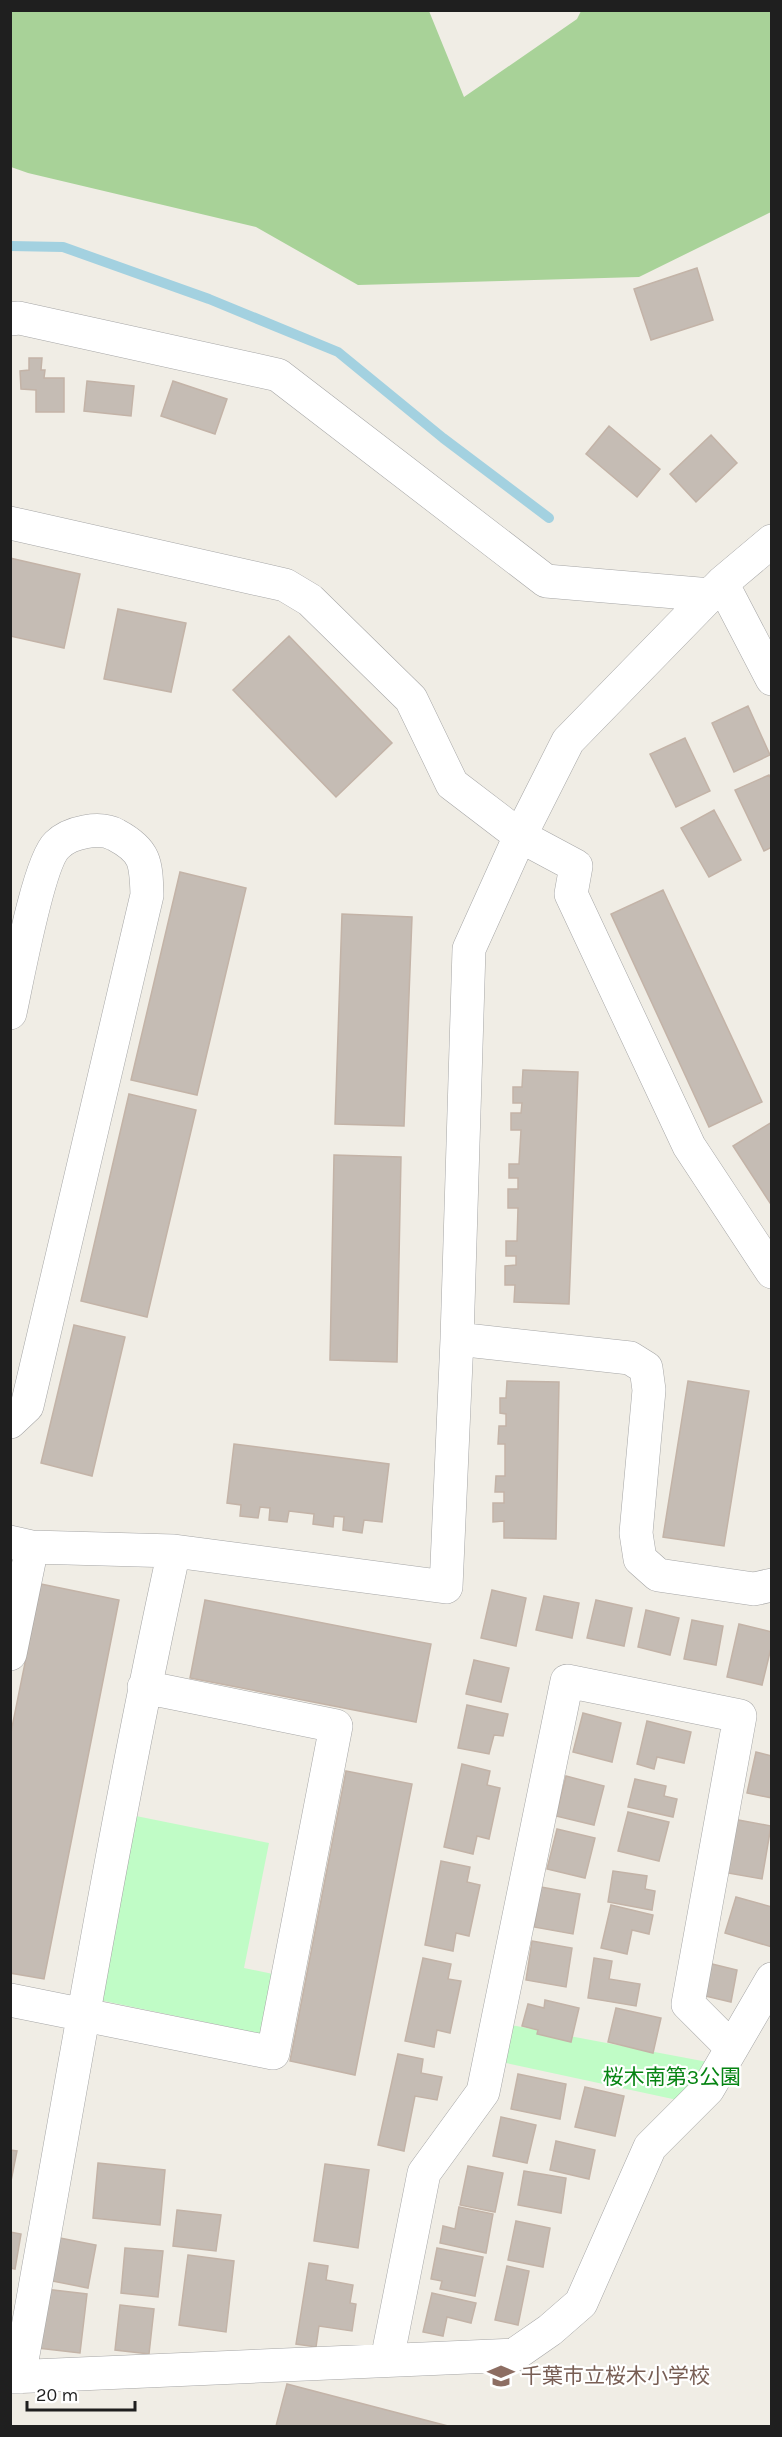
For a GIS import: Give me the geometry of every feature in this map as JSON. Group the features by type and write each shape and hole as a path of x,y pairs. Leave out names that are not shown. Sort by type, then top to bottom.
{"street":[{"path":"14,317 278,375 546,581 717,589"},
{"path":"10,523 285,585 310,600 411,699 452,784 520,836 576,866 571,894 689,1146 771,1272"},
{"path":"10,1654 21,1545 174,1551 446,1587 457,1339 469,949 520,836 568,741 717,589 770,545"},
{"path":"717,589 771,680"},
{"path":"10,1013 41,878 56,845 83,831 108,830 135,845 146,867 147,895 27,1406 10,1422"},
{"path":"457,1339 630,1358 646,1368 649,1390 636,1533 640,1558 658,1575 754,1589 771,1586"},
{"path":"174,1551 144,1687 82,2015 22,2299 15,2377 514,2355 550,2330 581,2303 650,2146 708,2090 771,1979"},
{"path":"387,2360 424,2173 483,2092 567,1681 740,1716 688,2004 732,2048"},
{"path":"10,2000 273,2053 336,1726 144,1687"}],"green space":[{"path":"10,11 429,11 464,97 577,19 581,11 771,11 771,212 639,277 358,285 256,227 11,167"},
{"path":"136,1816 269,1843 244,1968 273,1974 262,2034 99,2000"},
{"name":"桜木南第3公園","path":"511,2025 713,2063 682,2101 506,2063"}],"building":[{"path":"697,268 713,320 651,340 634,289"},
{"path":"29,358 42,358 41,370 45,370 44,378 64,378 64,412 36,412 36,390 21,389 20,371 29,370"},
{"path":"87,381 134,386 131,416 84,411"},
{"path":"173,381 227,399 215,434 161,416"},
{"path":"609,426 660,469 637,497 586,454"},
{"path":"711,435 737,463 696,502 670,474"},
{"path":"10,558 80,574 64,648 10,636"},
{"path":"118,609 186,623 171,692 104,679"},
{"path":"289,636 392,743 336,797 233,690"},
{"path":"748,706 770,755 734,772 712,723"},
{"path":"685,738 710,791 676,807 650,754"},
{"path":"769,775 772,781 772,847 764,851 735,790"},
{"path":"714,810 741,860 709,877 681,828"},
{"path":"180,872 246,888 197,1095 131,1080"},
{"path":"663,890 762,1102 709,1127 611,914"},
{"path":"342,914 412,917 404,1126 335,1124"},
{"path":"523,1070 578,1072 569,1304 514,1302 515,1285 505,1285 505,1266 516,1265 516,1256 506,1256 506,1241 517,1241 518,1208 508,1208 508,1189 518,1189 518,1178 509,1178 509,1164 519,1164 521,1130 511,1130 511,1113 521,1113 522,1103 513,1103 513,1087 522,1087"},
{"path":"129,1094 196,1110 147,1317 81,1301"},
{"path":"772,1122 772,1206 733,1146"},
{"path":"334,1155 401,1157 397,1362 330,1360"},
{"path":"74,1325 125,1337 92,1476 41,1463"},
{"path":"507,1381 559,1382 556,1539 504,1538 504,1521 493,1522 493,1503 504,1503 504,1492 495,1492 496,1476 505,1476 505,1444 498,1444 499,1426 506,1426 506,1414 500,1413 500,1398 506,1398"},
{"path":"688,1381 749,1391 724,1546 663,1537"},
{"path":"234,1444 389,1464 382,1522 364,1520 362,1533 343,1530 344,1517 334,1516 333,1527 313,1524 314,1514 289,1511 287,1522 269,1520 270,1508 260,1507 258,1518 240,1516 241,1505 227,1503"},
{"path":"41,1584 119,1600 44,1979 10,1973 10,1737"},
{"path":"492,1590 526,1598 516,1646 481,1638"},
{"path":"544,1596 579,1603 572,1638 536,1630"},
{"path":"205,1600 431,1644 416,1722 190,1678"},
{"path":"596,1600 632,1608 624,1646 587,1638"},
{"path":"646,1610 679,1618 670,1655 638,1647"},
{"path":"692,1620 723,1626 716,1665 684,1659"},
{"path":"739,1624 772,1632 772,1644 762,1685 727,1677"},
{"path":"474,1660 509,1668 501,1702 466,1694"},
{"path":"467,1705 508,1714 503,1736 494,1735 489,1754 458,1748"},
{"path":"583,1713 621,1723 612,1762 573,1752"},
{"path":"647,1721 691,1732 684,1763 657,1757 654,1769 637,1764"},
{"path":"756,1752 772,1756 772,1798 747,1793"},
{"path":"462,1764 490,1771 487,1785 500,1788 489,1839 477,1836 473,1854 444,1847"},
{"path":"346,1771 412,1784 355,2075 290,2061"},
{"path":"566,1776 604,1786 594,1825 556,1816"},
{"path":"635,1779 666,1786 664,1796 677,1799 673,1817 628,1807"},
{"path":"628,1812 669,1822 659,1861 618,1851"},
{"path":"733,1819 771,1826 762,1879 722,1872"},
{"path":"557,1829 595,1838 585,1878 547,1869"},
{"path":"441,1861 470,1867 467,1882 480,1885 469,1936 456,1933 453,1951 425,1945"},
{"path":"613,1871 647,1876 645,1889 655,1891 652,1910 608,1902"},
{"path":"541,1887 580,1894 573,1934 534,1927"},
{"path":"736,1897 772,1907 772,1947 725,1933"},
{"path":"611,1905 653,1915 649,1934 632,1930 627,1954 601,1948"},
{"path":"532,1941 572,1948 566,1987 526,1980"},
{"path":"423,1958 451,1964 448,1979 461,1981 450,2033 437,2030 434,2047 405,2041"},
{"path":"594,1958 612,1961 609,1979 640,1984 636,2006 588,1998"},
{"path":"708,1963 737,1970 731,2002 701,1995"},
{"path":"545,2000 579,2008 571,2042 537,2034 538,2030 522,2026 528,2004 544,2008"},
{"path":"616,2008 661,2018 653,2053 608,2042"},
{"path":"398,2054 423,2059 421,2073 442,2077 437,2100 415,2096 404,2151 378,2145"},
{"path":"518,2074 566,2084 560,2119 511,2109"},
{"path":"585,2087 624,2096 615,2136 575,2127"},
{"path":"501,2117 536,2125 527,2163 493,2156"},
{"path":"556,2141 595,2150 589,2179 550,2170"},
{"path":"10,2150 17,2151 10,2186"},
{"path":"98,2163 165,2170 160,2225 93,2218"},
{"path":"325,2164 369,2170 358,2248 314,2241"},
{"path":"468,2166 503,2173 495,2212 460,2205"},
{"path":"524,2171 566,2178 561,2213 518,2205"},
{"path":"459,2207 493,2214 486,2253 440,2243 443,2226 455,2229"},
{"path":"177,2210 221,2215 216,2251 173,2246"},
{"path":"516,2221 550,2228 543,2267 508,2260"},
{"path":"10,2232 21,2234 15,2269 10,2268"},
{"path":"55,2237 96,2245 88,2288 47,2280"},
{"path":"125,2248 163,2251 158,2297 121,2293"},
{"path":"437,2248 483,2257 475,2296 440,2289 442,2281 431,2279"},
{"path":"188,2255 234,2261 226,2332 179,2325"},
{"path":"309,2263 328,2266 326,2280 353,2285 350,2303 356,2304 352,2331 319,2326 316,2347 296,2344"},
{"path":"507,2266 529,2271 518,2325 495,2320"},
{"path":"45,2289 87,2294 80,2353 38,2348"},
{"path":"432,2293 476,2303 471,2323 447,2317 443,2336 423,2332"},
{"path":"120,2305 154,2309 149,2354 115,2350"},
{"path":"287,2384 448,2426 276,2426"}],"waterway":[{"path":"10,246 63,247 209,299 338,352 443,438 549,518"}],"place":[{"name":"千葉市立桜木小学校","path":"501,2376"}]}
